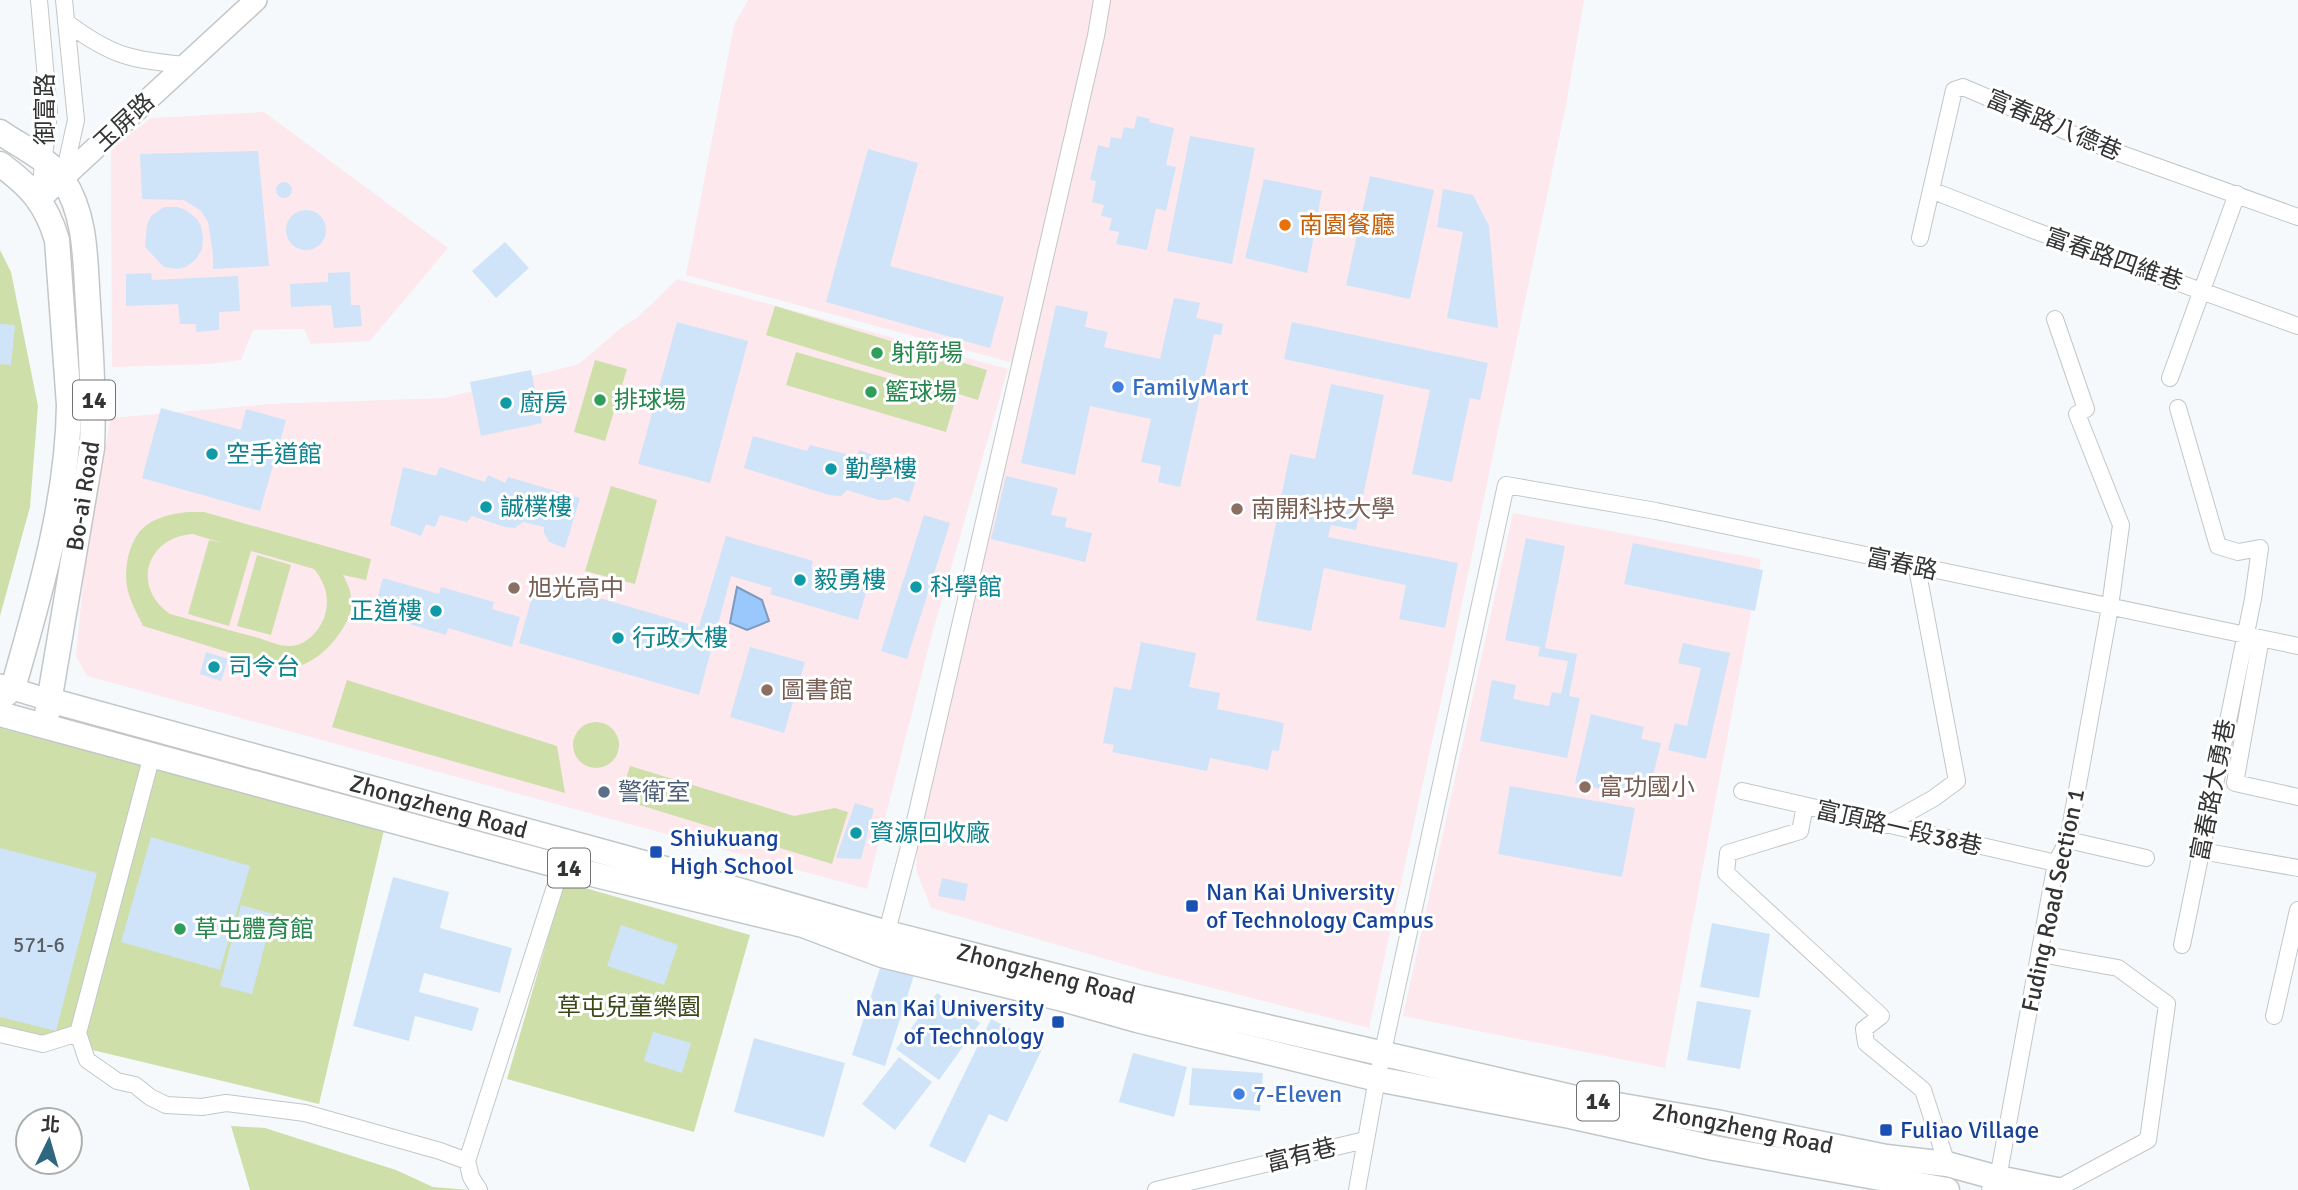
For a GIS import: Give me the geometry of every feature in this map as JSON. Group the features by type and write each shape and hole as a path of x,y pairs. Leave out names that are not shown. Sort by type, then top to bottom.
{"main road":[{"name":"Bo-ai Road","path":"0,132 44,162 63,179 78,210 83,238 94,404 92,448 46,725"},
{"name":"Bo-ai Road","path":"0,164 17,177 50,214 57,240 69,426 61,492 51,537 4,690"},
{"name":"Zhongzheng Road","path":"49,700 566,855 884,944 1137,1020 1377,1079 1570,1116 1714,1148 1947,1190"},
{"name":"Zhongzheng Road","path":"0,713 152,755 566,855"},
{"name":"Zhongzheng Road","path":"884,944 1141,999 1571,1097 1716,1122 1886,1157 1947,1164 1994,1184 2056,1190"}],"street":[{"name":"御富路","path":"39,0 49,113 39,200"},
{"path":"884,944 909,847 1093,49 1102,0"},
{"name":"玉屏路","path":"39,200 251,4"},
{"name":"御富路","path":"63,179 76,120 65,10"},
{"name":"玉屏路","path":"65,10 108,50 137,60 185,65"},
{"name":"富春路八德巷","path":"1920,239 1954,90 1964,87 2105,148 2298,217"},
{"name":"富春路四維巷","path":"1931,190 2030,229 2298,326"},
{"path":"2169,378 2237,194"},
{"name":"Fuding Road Section 1","path":"1994,1184 2056,863 2068,840 2110,607 2121,525 2077,414 2086,409 2055,319"},
{"name":"富春路大勇巷","path":"2178,408 2218,546 2238,552 2260,548 2253,599 2182,945"},
{"name":"富春路","path":"1382,1055 1506,485 1656,511 2298,646"},
{"path":"1886,825 1934,798 1957,781 1917,568"},
{"path":"2261,638 2235,783 2298,797"},
{"path":"4,690 49,700"},
{"path":"152,755 78,1033 87,1059 117,1081 135,1085 166,1105 202,1107 226,1103 305,1113 467,1161"},
{"name":"富頂路一段38巷","path":"1742,791 2056,863"},
{"path":"1805,806 1800,831 1728,853 1727,873 1881,1016 1864,1029 1866,1043 1923,1090 1947,1164"},
{"path":"2068,840 2146,858"},
{"path":"2201,850 2298,868"},
{"path":"479,1190 471,1177 467,1161 566,855"},
{"path":"2274,1016 2298,910"},
{"path":"2040,954 2118,968 2167,1004 2148,1140 2056,1190"},
{"path":"0,1034 43,1044 78,1033"},
{"path":"1357,1190 1382,1055"},
{"name":"富有巷","path":"1156,1190 1183,1187 1365,1140"}],"shaded area":[{"name":"南開科技大學","path":"748,0 1584,0 1566,105 1452,651 1369,1028 1150,972 931,908 916,870 921,780 1028,367 686,275 734,25"},
{"path":"264,112 448,248 370,341 311,344 304,329 253,330 241,360 210,364 112,367 111,149 151,118"},
{"name":"旭光高中","path":"677,279 1008,369 932,634 867,889 87,676 76,656 87,542 111,418 269,404 444,398 579,364 622,327 637,318"},
{"name":"富功國小","path":"1513,513 1761,559 1665,1068 1403,1016"}],"green space":[{"path":"0,250 11,272 38,406 30,507 0,616"},
{"name":"射箭場","path":"775,306 987,370 978,400 766,335"},
{"name":"籃球場","path":"796,352 956,398 946,432 786,385"},
{"name":"排球場","path":"595,360 627,369 605,441 574,432"},
{"path":"611,486 657,500 635,584 585,571"},
{"path":"188,512 204,512 371,559 366,580 343,575 350,590 352,604 348,619 334,641 307,663 291,668 277,668 143,626 131,600 127,583 127,567 133,542 142,529 152,522","holes":["193,534 222,543 209,540 188,614 229,626 251,551 314,569 326,590 327,602 317,631 302,643 283,646 170,614 158,603 151,591 149,565 164,544 177,537"]},
{"path":"257,555 291,565 271,635 237,626"},
{"path":"347,680 557,746 565,793 332,727"},
{"path":"596,722 613,728 619,745 613,762 596,768 579,762 573,745 579,728"},
{"name":"草屯體育館","path":"0,728 384,830 319,1104 0,1028"},
{"path":"630,766 794,816 835,808 848,812 832,864 620,799"},
{"name":"草屯兒童樂園","path":"564,882 750,935 694,1132 507,1079"},
{"path":"231,1126 265,1128 396,1170 433,1187 470,1190 250,1190"}],"water":[{"path":"737,587 762,600 769,621 747,630 730,623"}],"building":[{"path":"1137,116 1174,128 1166,165 1176,167 1166,211 1156,208 1147,250 1116,244 1119,232 1109,230 1112,218 1101,216 1104,205 1092,202 1096,181 1090,180 1098,145 1109,148 1111,137 1121,139 1124,127 1134,129"},
{"path":"1190,136 1255,148 1232,264 1167,251"},
{"path":"868,149 918,163 890,266 1004,297 990,348 826,302"},
{"path":"258,151 269,266 213,269 208,222 201,211 184,200 142,199 140,154"},
{"path":"1370,176 1434,190 1410,299 1346,285"},
{"name":"南園餐廳","path":"1264,179 1322,191 1307,273 1245,258"},
{"path":"284,182 290,184 290,196 284,198 278,196 276,190 278,184"},
{"path":"1443,189 1473,195 1489,226 1498,328 1447,318 1463,232 1437,227"},
{"path":"164,207 186,210 201,226 202,249 196,259 186,267 164,267 145,247 147,225 151,216"},
{"path":"306,210 314,211 320,216 325,222 325,238 320,244 314,249 306,250 298,249 292,244 287,238 286,230 287,222 292,216 298,211"},
{"path":"505,242 529,268 496,298 472,271"},
{"path":"350,272 351,305 360,305 362,326 334,328 331,305 291,307 290,284 328,282 328,273"},
{"path":"151,273 152,280 238,276 240,311 219,312 219,330 196,332 196,324 180,324 178,304 126,306 126,274"},
{"path":"1174,298 1200,303 1196,318 1223,324 1221,335 1214,334 1180,487 1158,482 1161,466 1141,462 1151,419 1090,406 1075,475 1021,463 1056,305 1088,312 1085,327 1108,332 1104,347 1160,359"},
{"path":"677,322 748,341 710,483 638,464"},
{"path":"1292,322 1488,363 1480,400 1470,398 1452,482 1412,474 1430,390 1284,359"},
{"path":"0,324 15,325 11,365 0,364"},
{"name":"廚房","path":"531,370 542,423 481,436 470,382"},
{"path":"1331,384 1384,395 1356,530 1331,525 1328,537 1458,563 1445,628 1399,619 1406,585 1324,568 1311,631 1256,620 1290,454 1315,459"},
{"name":"空手道館","path":"161,408 241,430 246,409 286,420 260,511 142,478"},
{"name":"勤學樓","path":"753,436 807,451 810,445 858,457 859,450 919,471 909,502 895,497 879,500 847,490 841,496 829,495 744,468"},
{"name":"誠樸樓","path":"403,467 436,476 440,467 485,482 488,475 505,483 508,477 580,498 565,548 549,542 544,527 523,522 515,528 472,516 467,522 440,515 435,527 426,524 421,536 390,525"},
{"path":"1006,476 1058,488 1051,515 1067,518 1065,527 1092,533 1085,562 991,539"},
{"name":"科學館","path":"924,515 950,523 907,659 881,651"},
{"name":"行政大樓","path":"726,536 813,561 811,568 868,585 858,620 770,594 772,588 731,576 699,695 519,643 537,580 699,627"},
{"path":"1526,538 1565,546 1545,648 1577,654 1569,696 1580,698 1567,758 1480,741 1492,680 1516,685 1513,699 1549,706 1552,692 1561,694 1568,661 1538,656 1540,647 1505,640"},
{"path":"1633,543 1763,570 1755,611 1624,584"},
{"name":"正道樓","path":"383,578 439,594 441,587 494,602 492,609 520,617 512,647 448,628 446,635 373,613"},
{"path":"1141,642 1196,653 1189,687 1220,693 1217,709 1284,723 1279,751 1272,750 1268,770 1210,758 1207,771 1112,752 1114,745 1103,743 1114,687 1131,690"},
{"path":"1683,643 1730,653 1706,759 1668,750 1675,723 1687,726 1701,668 1678,663"},
{"name":"圖書館","path":"750,647 805,662 784,733 730,717"},
{"name":"司令台","path":"206,652 228,659 221,681 200,674"},
{"path":"1591,714 1644,727 1641,739 1661,743 1647,800 1575,783"},
{"name":"警衛室","path":"600,785 611,788 608,799 597,796"},
{"path":"1510,786 1635,808 1622,877 1498,854"},
{"name":"資源回收廠","path":"855,803 874,809 861,859 836,858"},
{"path":"151,837 250,866 220,970 121,942"},
{"path":"0,848 97,873 56,1031 0,1017"},
{"path":"393,877 449,892 440,928 512,948 500,993 424,973 419,992 479,1008 472,1031 415,1016 409,1041 353,1026"},
{"path":"942,878 968,884 965,901 938,896"},
{"path":"241,905 273,914 252,994 220,986"},
{"path":"1712,923 1770,934 1759,998 1700,987"},
{"path":"621,925 678,945 664,985 607,966"},
{"path":"882,962 915,972 885,1066 852,1055"},
{"path":"937,993 980,1023 939,1080 896,1049"},
{"path":"1697,1001 1751,1010 1740,1069 1687,1060"},
{"path":"991,1019 1044,1045 1007,1122 989,1114 965,1163 929,1146"},
{"path":"653,1032 691,1043 682,1073 644,1061"},
{"path":"754,1038 845,1063 824,1137 734,1112"},
{"path":"1133,1053 1187,1067 1174,1117 1119,1102"},
{"path":"899,1057 932,1082 895,1130 862,1104"},
{"path":"1192,1068 1263,1073 1260,1111 1189,1105"}],"place":[{"name":"南園餐廳","path":"1285,225"},
{"name":"射箭場","path":"877,353"},
{"name":"FamilyMart","path":"1118,387"},
{"name":"籃球場","path":"871,392"},
{"name":"排球場","path":"600,400"},
{"name":"廚房","path":"506,403"},
{"name":"空手道館","path":"212,454"},
{"name":"勤學樓","path":"831,469"},
{"name":"誠樸樓","path":"486,507"},
{"name":"南開科技大學","path":"1237,509"},
{"name":"毅勇樓","path":"800,580"},
{"name":"科學館","path":"916,587"},
{"name":"旭光高中","path":"514,588"},
{"name":"正道樓","path":"436,611"},
{"name":"行政大樓","path":"618,638"},
{"name":"司令台","path":"214,667"},
{"name":"圖書館","path":"767,690"},
{"name":"富功國小","path":"1585,787"},
{"name":"警衛室","path":"604,792"},
{"name":"資源回收廠","path":"856,833"},
{"name":"Shiukuang High School","path":"656,852"},
{"name":"Nan Kai University of Technology Campus","path":"1192,906"},
{"name":"草屯體育館","path":"180,929"},
{"name":"Nan Kai University of Technology","path":"1058,1022"},
{"name":"7-Eleven","path":"1239,1094"},
{"name":"Fuliao Village","path":"1886,1130"}]}
